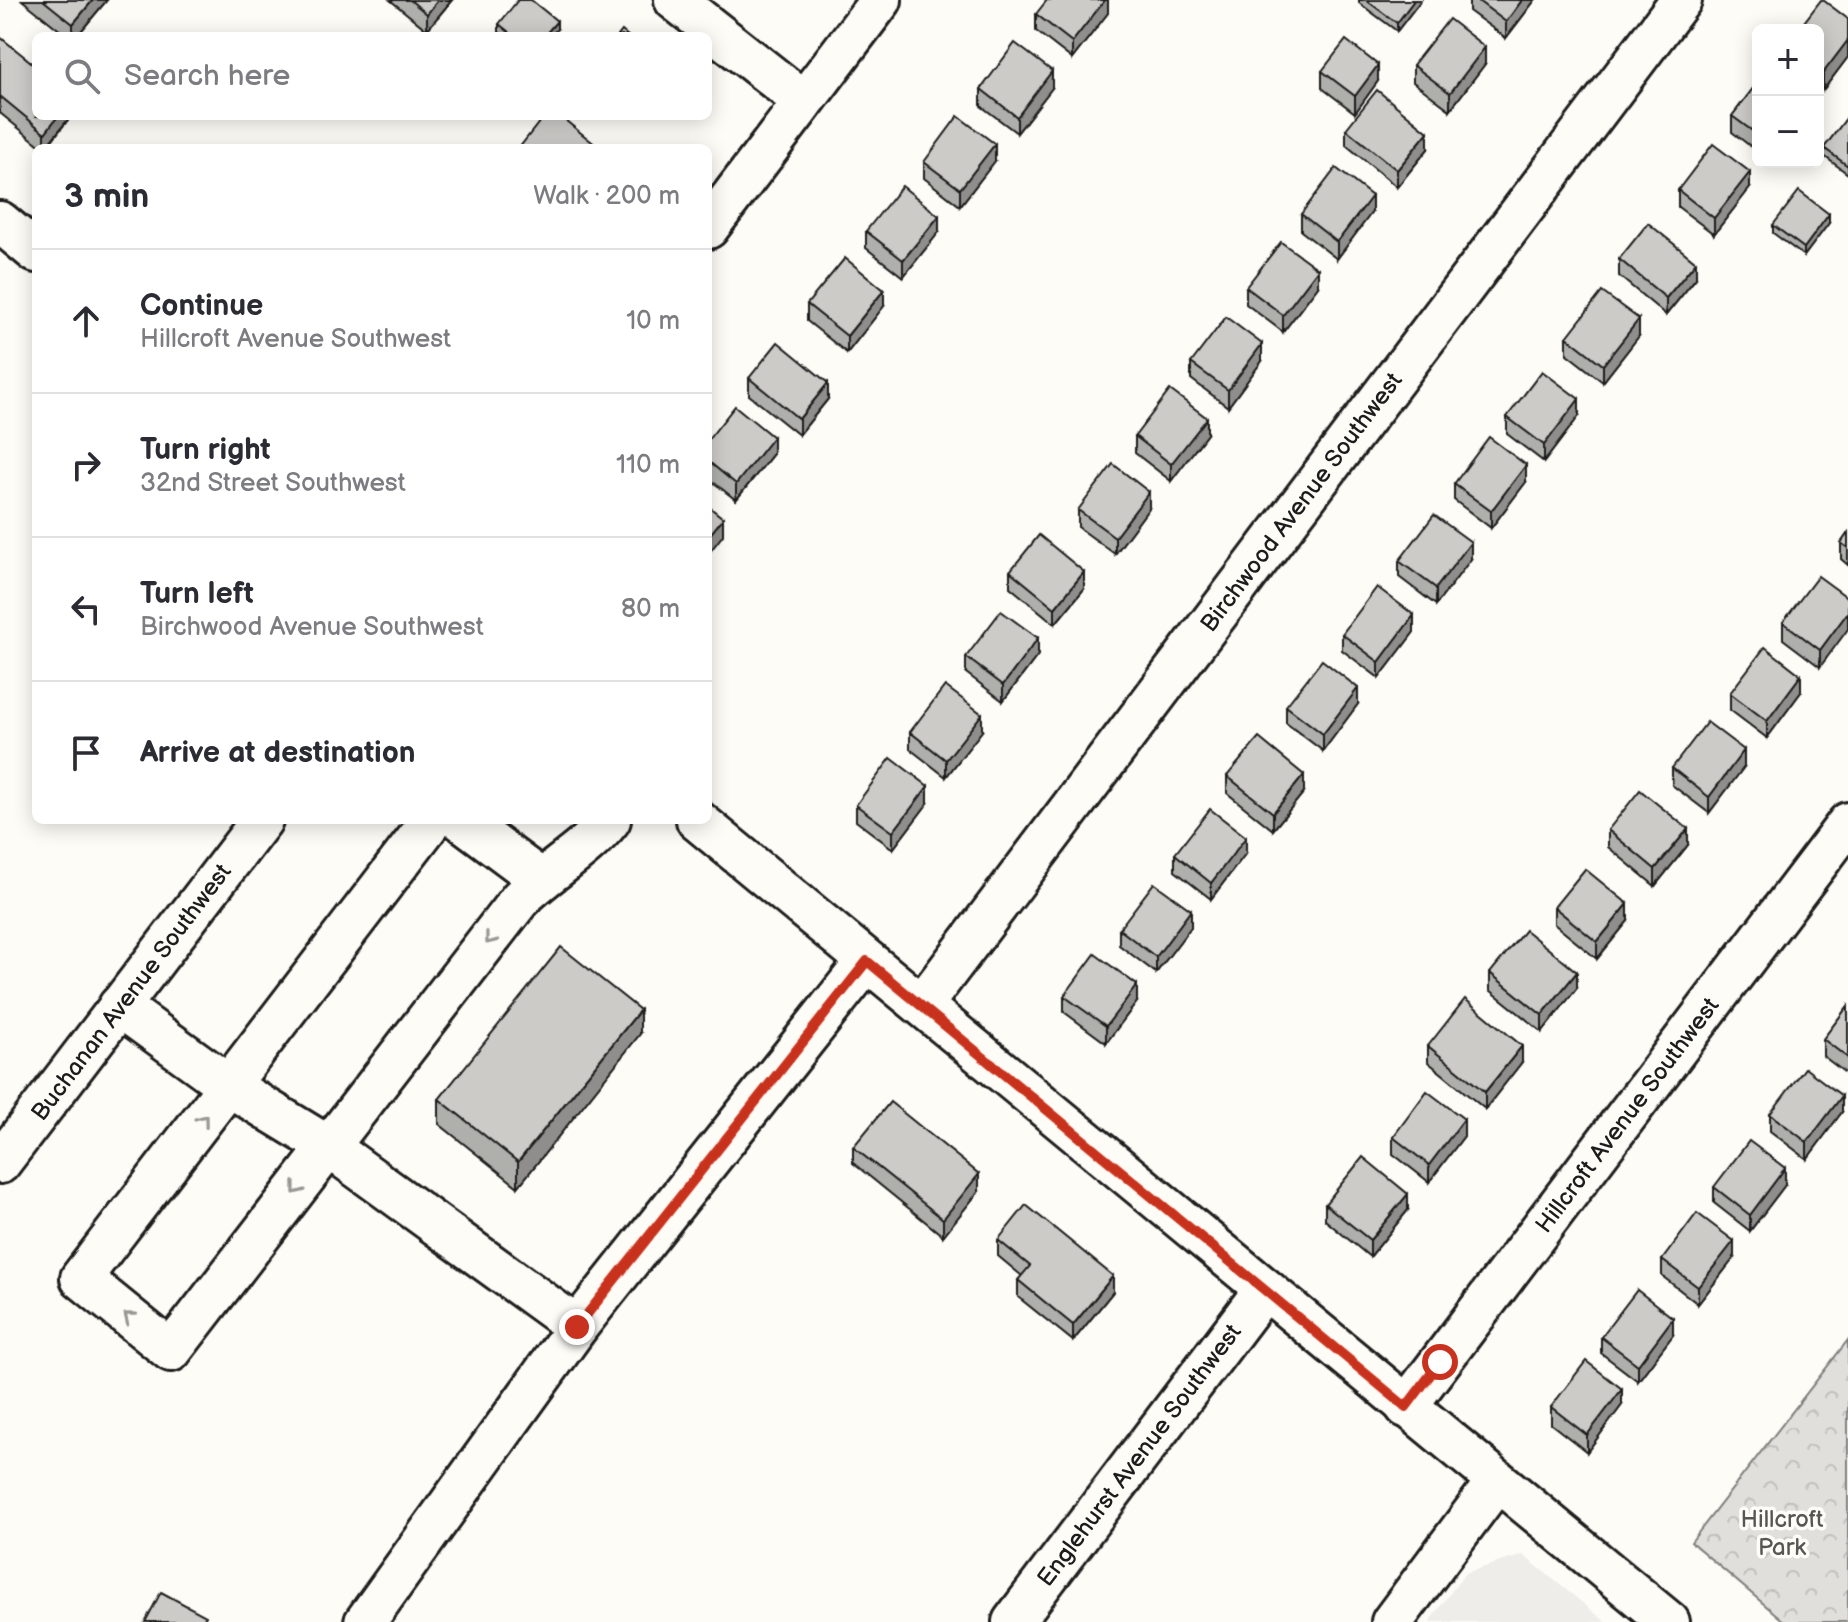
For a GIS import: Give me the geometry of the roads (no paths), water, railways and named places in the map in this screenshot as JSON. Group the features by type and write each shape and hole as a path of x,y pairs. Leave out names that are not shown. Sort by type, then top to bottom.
{"street":[{"path":"675,0 803,101"},
{"path":"712,223 881,0"},
{"name":"Birchwood Avenue Southwest","path":"922,1005 1681,0"},
{"path":"0,222 32,249"},
{"name":"Hillcroft Avenue Southwest","path":"1406,1407 1848,823"},
{"name":"Buchanan Avenue Southwest","path":"0,1163 259,824"},
{"path":"429,824 81,1278 171,1351 520,899 607,824"},
{"path":"466,824 540,879"},
{"path":"702,824 1669,1622"},
{"path":"365,1622 577,1327 867,961"},
{"path":"119,1006 229,1086 329,1147 577,1327"},
{"name":"Englehurst Avenue Southwest","path":"1013,1622 1265,1289"},
{"path":"1392,1622 1497,1481"}],"park label":[{"name":"Hillcroft Park","path":"1782,1533"}]}
